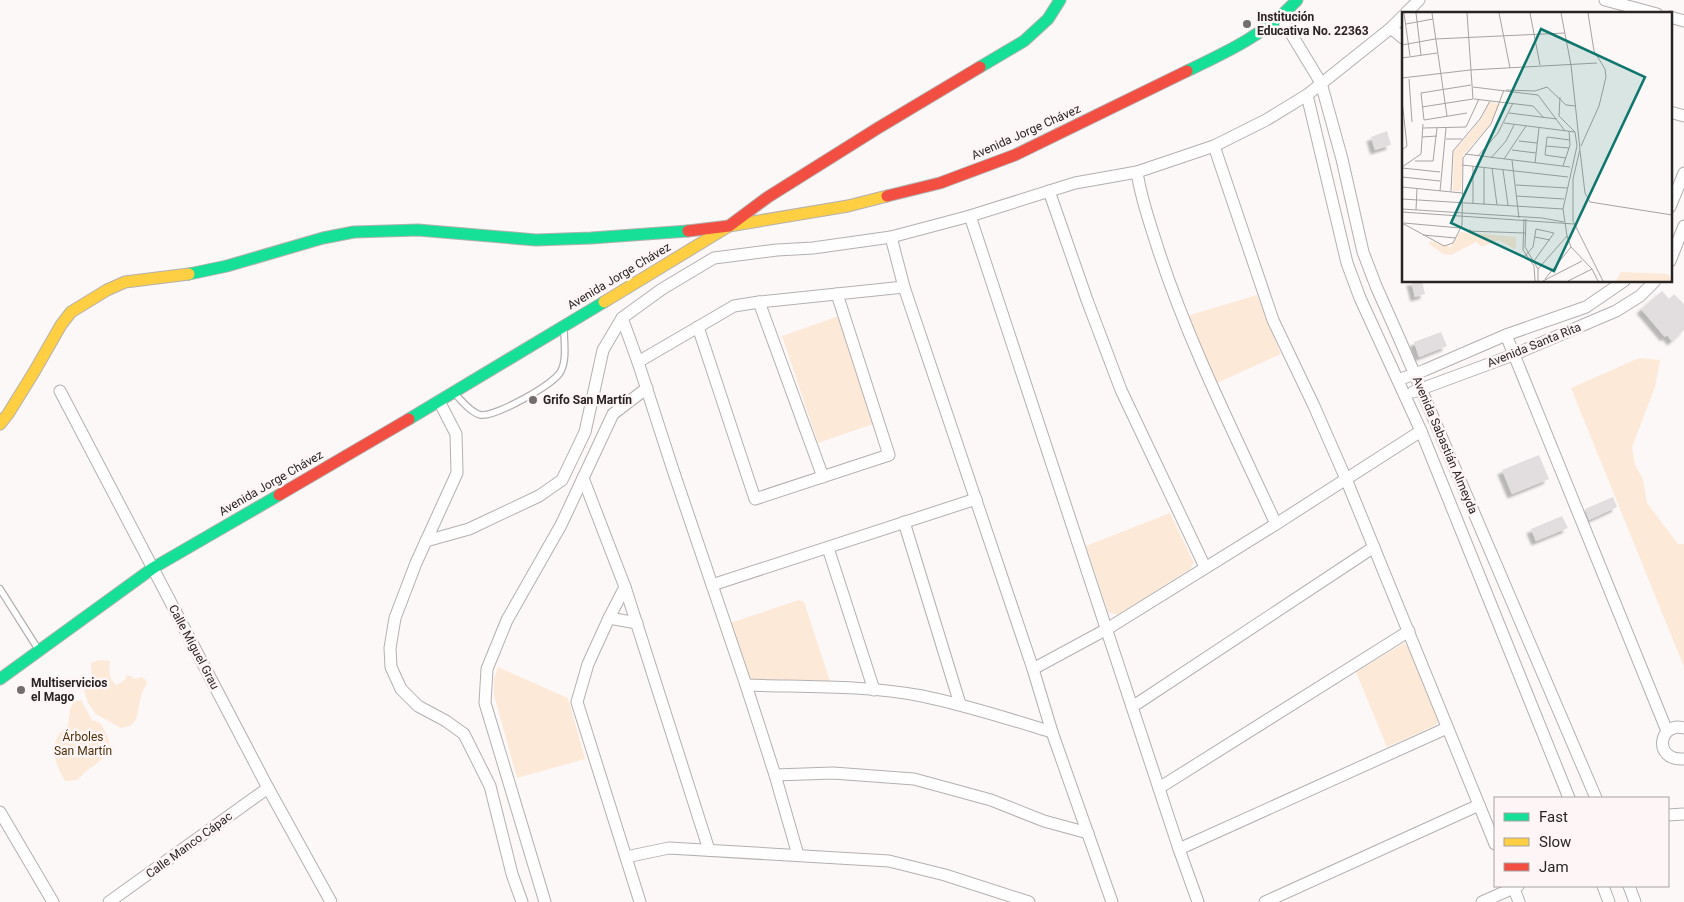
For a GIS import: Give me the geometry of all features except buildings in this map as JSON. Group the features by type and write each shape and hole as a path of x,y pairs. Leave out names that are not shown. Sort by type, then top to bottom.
{"main road":[{"path":"0,424 71,312 107,290 125,282 194,273 226,266 314,240 354,232 418,230 536,240 681,232 730,226 768,197 878,128 1024,41 1048,20 1060,0"},
{"name":"Avenida Jorge Chávez","path":"0,679 153,568 439,401 564,324 730,226 848,206 940,183 1015,155 1229,52 1261,33 1281,17 1297,0"}],"street":[{"path":"1407,12 1419,0"},
{"path":"1605,0 1650,12"},
{"name":"Avenida Sabastián Almeyda","path":"1281,17 1321,83 1342,159 1363,252 1376,286 1596,797"},
{"path":"426,541 469,529 539,496 562,480 585,432 603,350 622,318 662,289 714,258 776,250 812,248 891,237 970,216 1075,183 1137,172 1214,146 1266,120 1307,95 1391,28 1402,17"},
{"path":"1391,28 1402,37"},
{"name":"Avenida Sabastián Almeyda","path":"1307,95 1347,263 1360,298 1421,431 1569,797"},
{"path":"1214,146 1273,320 1346,479 1494,842"},
{"path":"1137,172 1140,192 1172,291 1212,386 1276,524"},
{"path":"1672,200 1678,178"},
{"path":"1049,191 1121,390 1205,567"},
{"path":"970,216 1198,902"},
{"path":"1672,257 1684,226"},
{"path":"891,237 904,287 1033,669 1052,732 1112,902"},
{"name":"Avenida Santa Rita","path":"1398,380 1506,335 1586,307 1623,282"},
{"name":"Avenida Santa Rita","path":"1405,395 1513,355 1616,311 1640,296 1654,282"},
{"path":"638,362 734,306 904,287"},
{"path":"698,327 755,499 888,455 837,294"},
{"path":"759,302 823,477"},
{"path":"622,318 746,685 798,855"},
{"path":"1506,335 1667,731"},
{"path":"544,902 485,703 487,669 507,620 560,525 613,414 647,388"},
{"name":"Calle Miguel Grau","path":"60,390 268,788 331,902"},
{"path":"439,401 456,434 457,473 426,541 395,618 390,648 391,667 402,689 418,706 446,721 464,734 490,786 512,874 522,902"},
{"path":"1033,669 1107,629 1421,431"},
{"path":"583,478 625,587 709,850"},
{"path":"712,585 976,499"},
{"path":"904,522 960,704"},
{"path":"1132,707 1374,547"},
{"path":"828,548 874,690"},
{"path":"625,587 588,664 577,702 640,902"},
{"path":"609,618 637,623"},
{"path":"1159,788 1409,631"},
{"path":"746,685 874,690 921,696 960,704 1052,732"},
{"path":"1684,728 1674,727 1667,731 1662,745 1664,752 1670,757 1676,760 1684,759"},
{"path":"1179,849 1447,728"},
{"path":"775,775 833,773 914,779 992,800 1044,821 1088,834"},
{"name":"Calle Manco Cápac","path":"109,902 268,788"},
{"path":"1265,902 1479,805"},
{"path":"0,812 53,902"},
{"path":"1669,815 1684,814"},
{"path":"626,857 669,848 889,861 945,875 1029,902"},
{"path":"1482,902 1513,887"},
{"path":"1515,887 1519,902"},
{"path":"1603,887 1608,902"},
{"path":"1629,887 1635,902"}],"lane":[{"path":"453,392 476,414 484,416 497,413 551,382 561,371 564,357 564,324"},
{"path":"0,589 39,651"}],"green space":[{"path":"1257,295 1281,354 1217,383 1187,316"},
{"path":"839,316 873,424 818,443 782,336"},
{"path":"1639,358 1660,360 1655,387 1632,447 1635,465 1643,479 1647,503 1678,544 1684,544 1684,667 1571,388"},
{"path":"1170,513 1194,563 1190,569 1118,615 1108,612 1086,546"},
{"path":"799,600 804,602 830,681 753,679 745,674 730,623"},
{"path":"1404,643 1412,650 1439,719 1436,725 1387,747 1356,672"},
{"path":"99,660 110,661 109,671 111,678 117,685 125,680 127,675 134,679 142,677 146,680 147,684 142,692 136,720 130,726 121,728 96,714 88,703 84,690 92,683 91,663"},
{"path":"498,667 568,698 585,759 517,778 494,695 494,679"},
{"name":"Árboles San Martín","path":"81,700 92,720 100,723 105,731 109,749 102,759 77,780 65,781 57,764 55,745 59,735 68,725 70,709 73,703"}],"traffic: fast":[{"path":"980,67 1024,41 1048,19 1060,0"},
{"path":"1187,71 1231,49 1259,32 1297,0"},
{"path":"189,274 227,266 323,238 354,232 418,230 536,240 688,231"},
{"path":"409,419 604,302"},
{"path":"0,679 153,568 279,495"}],"traffic: slow":[{"path":"604,302 729,226 848,206 887,196"},
{"path":"0,424 71,312 107,290 125,282 189,274"}],"traffic: jam":[{"path":"688,231 729,226 768,197 980,67"},
{"path":"887,196 940,183 1015,155 1187,71"},
{"path":"279,495 409,419"}],"place":[{"name":"Institución Educativa No. 22363","path":"1247,24"},
{"name":"Grifo San Martín","path":"533,400"},
{"name":"Multiservicios el Mago","path":"21,690"}]}
